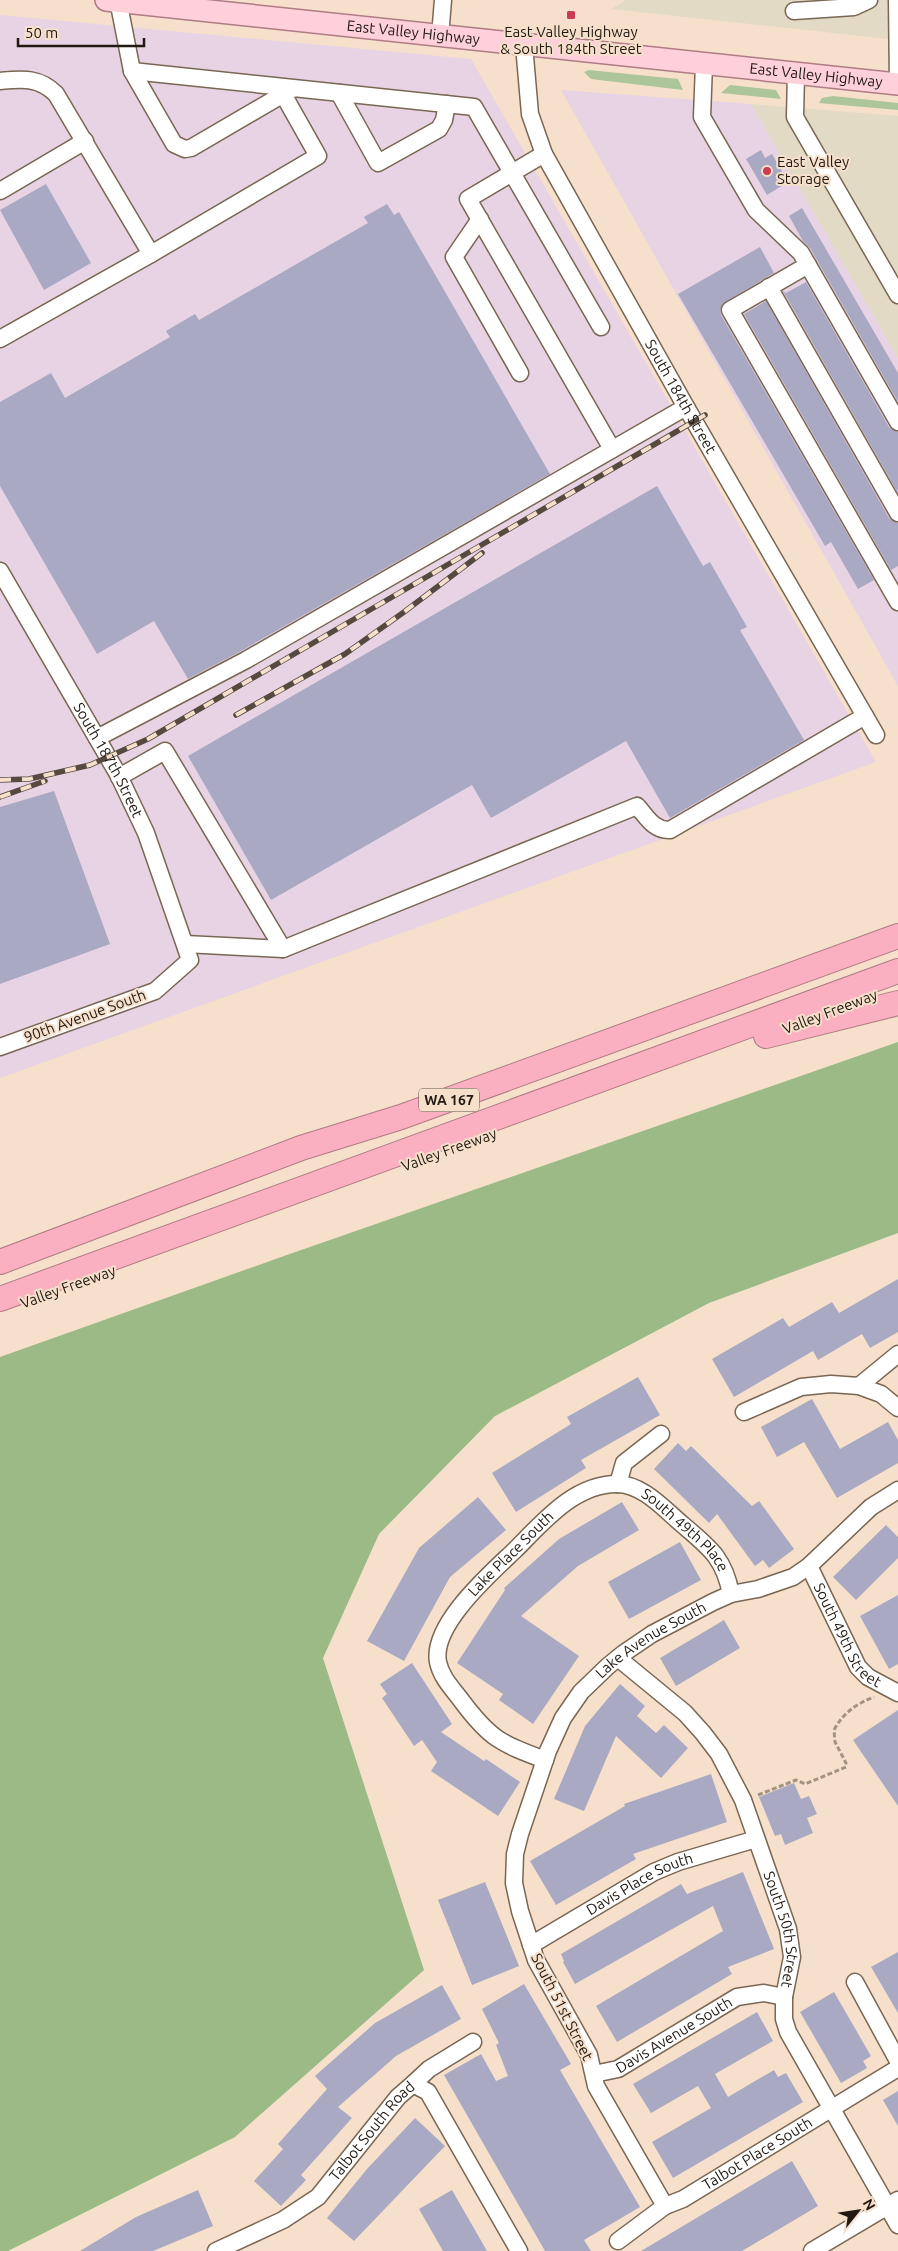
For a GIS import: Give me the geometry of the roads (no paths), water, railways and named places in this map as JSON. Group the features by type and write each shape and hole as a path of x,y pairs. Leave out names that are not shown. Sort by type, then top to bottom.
{"highway":[{"name":"WA 167","path":"0,1262 301,1148 401,1117 898,936"},
{"path":"0,1299 898,971"},
{"name":"Valley Freeway","path":"0,1313 93,1277 766,1036 898,986"},
{"path":"766,1036 898,1003"}],"main road":[{"name":"East Valley Highway","path":"114,0 898,84"}],"street":[{"path":"114,0 132,71 174,144 185,150 288,91"},
{"path":"440,36 444,0"},
{"path":"794,11 854,6 869,0"},
{"path":"897,0 898,84"},
{"name":"South 184th Street","path":"524,45 530,114 544,154 686,407 876,736"},
{"path":"704,64 702,117 756,210 795,246 808,265 898,422"},
{"path":"132,71 288,91 339,93 474,108 601,327"},
{"path":"796,74 796,117 898,295"},
{"path":"0,81 28,79 48,87 61,101 151,254"},
{"path":"0,339 151,254 318,156 288,91"},
{"path":"339,93 378,163 439,129 444,120 447,104"},
{"path":"0,191 85,141"},
{"path":"544,154 468,199 612,449"},
{"path":"480,219 454,257 520,373"},
{"path":"808,265 730,310 898,602"},
{"path":"770,287 898,512"},
{"path":"97,738 246,660 686,407"},
{"name":"South 187th Street","path":"0,571 5,589 120,777 146,833 190,960"},
{"path":"185,944 283,948 637,806 656,828 670,830 865,716"},
{"path":"120,777 164,751 283,948"},
{"name":"90th Avenue South","path":"0,1047 155,991 190,960"},
{"path":"859,1386 898,1354"},
{"path":"744,1412 801,1386 831,1384 859,1386 881,1394 898,1408"},
{"path":"618,1484 624,1463 661,1434"},
{"name":"South 49th Place","path":"618,1484 641,1491 710,1547 727,1574 731,1594"},
{"name":"Lake Place South","path":"545,1760 511,1747 495,1738 480,1725 440,1671 438,1659 440,1644 459,1607 554,1512 572,1499 590,1490 618,1484"},
{"name":"Lake Avenue South","path":"514,1883 515,1854 545,1760 564,1718 581,1692 618,1658 652,1634 731,1594 774,1584 793,1577 809,1566 871,1508 898,1490"},
{"name":"South 49th Street","path":"809,1566 858,1667 868,1677 898,1693"},
{"name":"South 50th Street","path":"618,1658 685,1713 704,1733 730,1774 743,1800 788,1929 792,1957 784,1997 784,2019 788,2032 831,2111 893,2204 898,2225"},
{"name":"Davis Place South","path":"531,1945 654,1872 678,1862 756,1839"},
{"name":"South 51st Street","path":"514,1883 520,1910 536,1960 589,2055 596,2086 664,2206"},
{"path":"855,1982 898,2061"},
{"name":"Davis Avenue South","path":"594,2074 618,2069 738,1997 764,1992 784,1997"},
{"path":"413,2084 429,2069 473,2042"},
{"name":"Talbot Place South","path":"618,2241 664,2206 683,2199 831,2111 898,2068"},
{"name":"Talbot South Road","path":"216,2251 283,2220 318,2198 398,2097 413,2084 428,2092 519,2251"},
{"path":"812,2251 893,2204"}],"railway":[{"path":"0,780 29,779 90,765 148,739 705,415"},
{"path":"236,715 345,654 482,553"},
{"path":"0,797 45,781"}],"place":[{"name":"East Valley Highway & South 184th Street","path":"571,15"},
{"name":"East Valley Storage","path":"767,171"}]}
